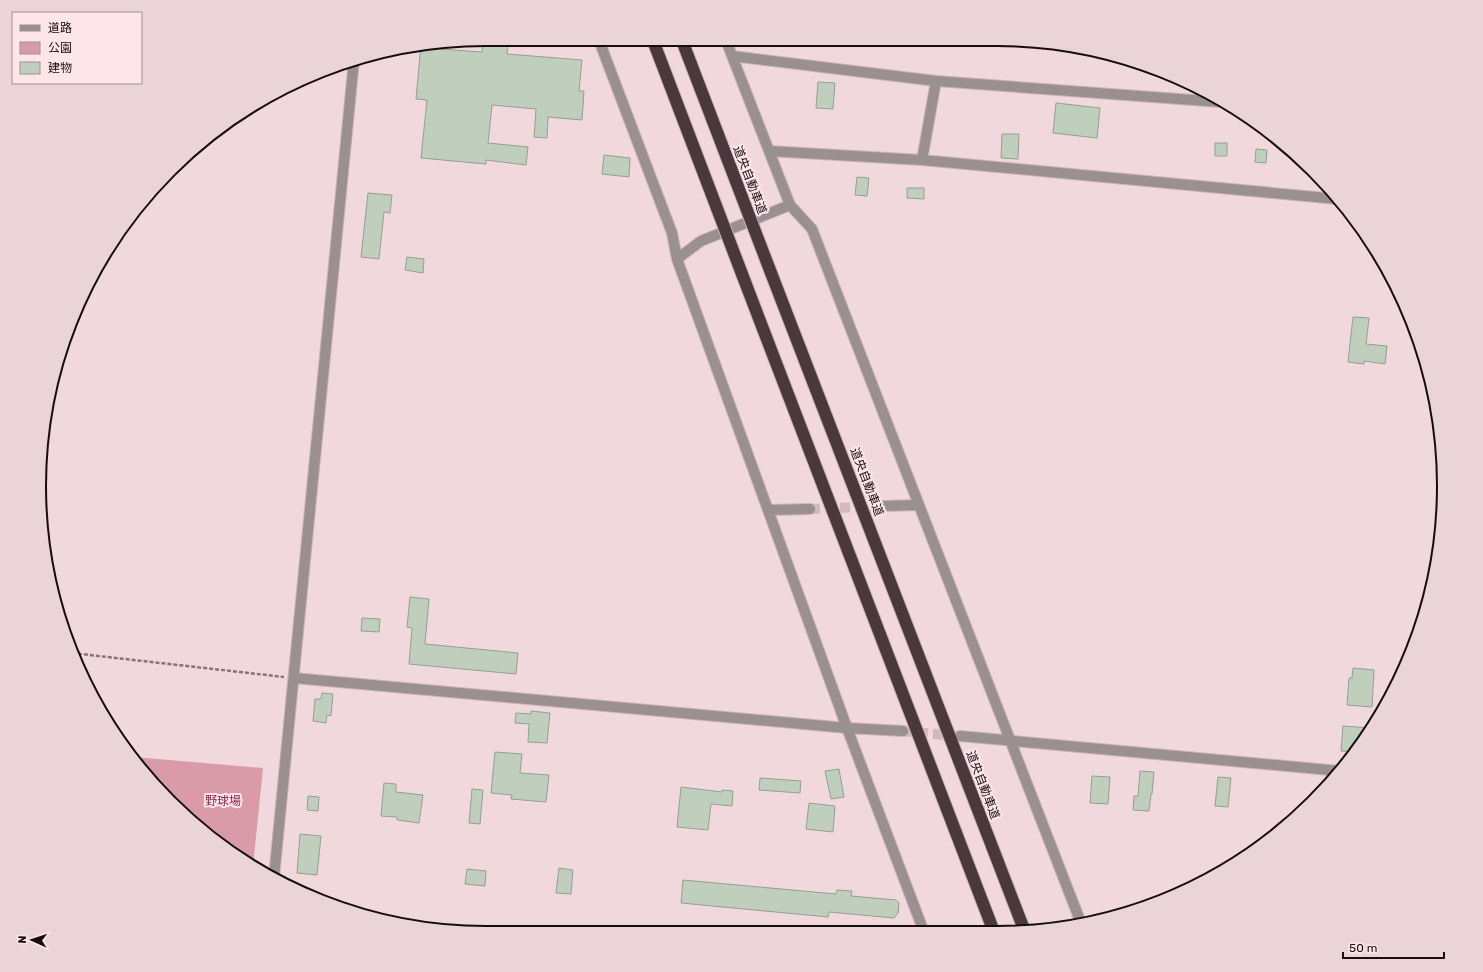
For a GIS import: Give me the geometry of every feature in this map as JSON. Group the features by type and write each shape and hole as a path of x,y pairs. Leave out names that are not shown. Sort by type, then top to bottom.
{"highway":[{"path":"655,46 992,926"},
{"name":"道央自動車道","path":"684,46 1022,925"}],"street":[{"path":"601,46 672,233 677,259 847,728 922,926"},
{"path":"728,46 790,204 812,229 1079,919"},
{"path":"732,56 936,81 1210,101"},
{"path":"275,872 353,67"},
{"path":"922,160 936,81"},
{"path":"769,151 922,160 1330,198"},
{"path":"677,259 701,241 790,204"},
{"path":"884,506 919,506"},
{"path":"768,510 810,509"},
{"path":"294,678 847,728 903,731"},
{"path":"960,736 1010,742 1333,770"}],"path":[{"path":"79,654 294,678"}],"green space":[{"name":"野球場","path":"140,758 263,768 254,859 218,835 196,817 155,776"}],"building":[{"path":"483,46 508,46 507,54 582,60 579,91 584,91 582,120 548,117 547,138 534,137 536,109 492,105 488,143 528,147 526,165 486,160 486,164 421,158 427,100 416,99 420,51 440,49 482,52"},
{"path":"818,82 835,83 833,109 816,108"},
{"path":"1056,103 1100,108 1097,138 1053,133"},
{"path":"1002,134 1019,134 1018,159 1001,158"},
{"path":"1215,143 1227,143 1227,156 1215,156"},
{"path":"1256,149 1267,150 1266,163 1255,162"},
{"path":"604,155 630,158 629,177 602,174"},
{"path":"857,177 869,178 867,196 855,195"},
{"path":"907,188 924,188 924,199 907,198"},
{"path":"368,193 392,195 390,213 384,212 379,259 361,257"},
{"path":"407,257 424,259 423,273 405,270"},
{"path":"1353,317 1369,318 1366,344 1387,346 1385,364 1364,361 1364,364 1348,362"},
{"path":"410,597 429,599 425,644 518,653 516,674 409,664 412,628 407,627"},
{"path":"362,618 380,619 379,632 361,631"},
{"path":"1353,668 1374,670 1372,707 1347,705 1349,678 1352,678"},
{"path":"322,693 333,694 331,716 327,715 326,723 313,721 315,699 321,699"},
{"path":"531,711 550,713 547,743 528,742 529,724 515,723 516,713 531,714"},
{"path":"1343,726 1365,728 1348,752 1341,751"},
{"path":"495,752 522,754 520,773 549,775 546,802 511,799 512,795 491,793"},
{"path":"839,769 844,797 831,799 825,771"},
{"path":"1140,771 1154,772 1149,811 1133,810 1134,796 1138,796"},
{"path":"1092,776 1110,777 1108,804 1090,803"},
{"path":"1218,777 1231,778 1228,807 1215,806"},
{"path":"760,778 801,781 800,793 759,790"},
{"path":"384,783 396,784 396,792 423,795 419,823 397,820 397,817 381,816"},
{"path":"681,787 722,792 722,790 733,791 732,806 711,804 708,830 677,827"},
{"path":"472,789 483,790 480,824 469,823"},
{"path":"308,796 319,797 318,811 307,810"},
{"path":"809,803 835,806 833,832 806,829"},
{"path":"300,834 321,836 317,875 297,873"},
{"path":"559,868 573,870 571,894 556,893"},
{"path":"467,869 486,871 485,886 465,884"},
{"path":"683,880 836,894 837,890 852,891 851,896 896,900 899,903 898,913 894,918 829,912 828,917 681,903"}],"tunnel":[{"path":"810,509 884,506"},
{"path":"903,731 956,736"}]}
